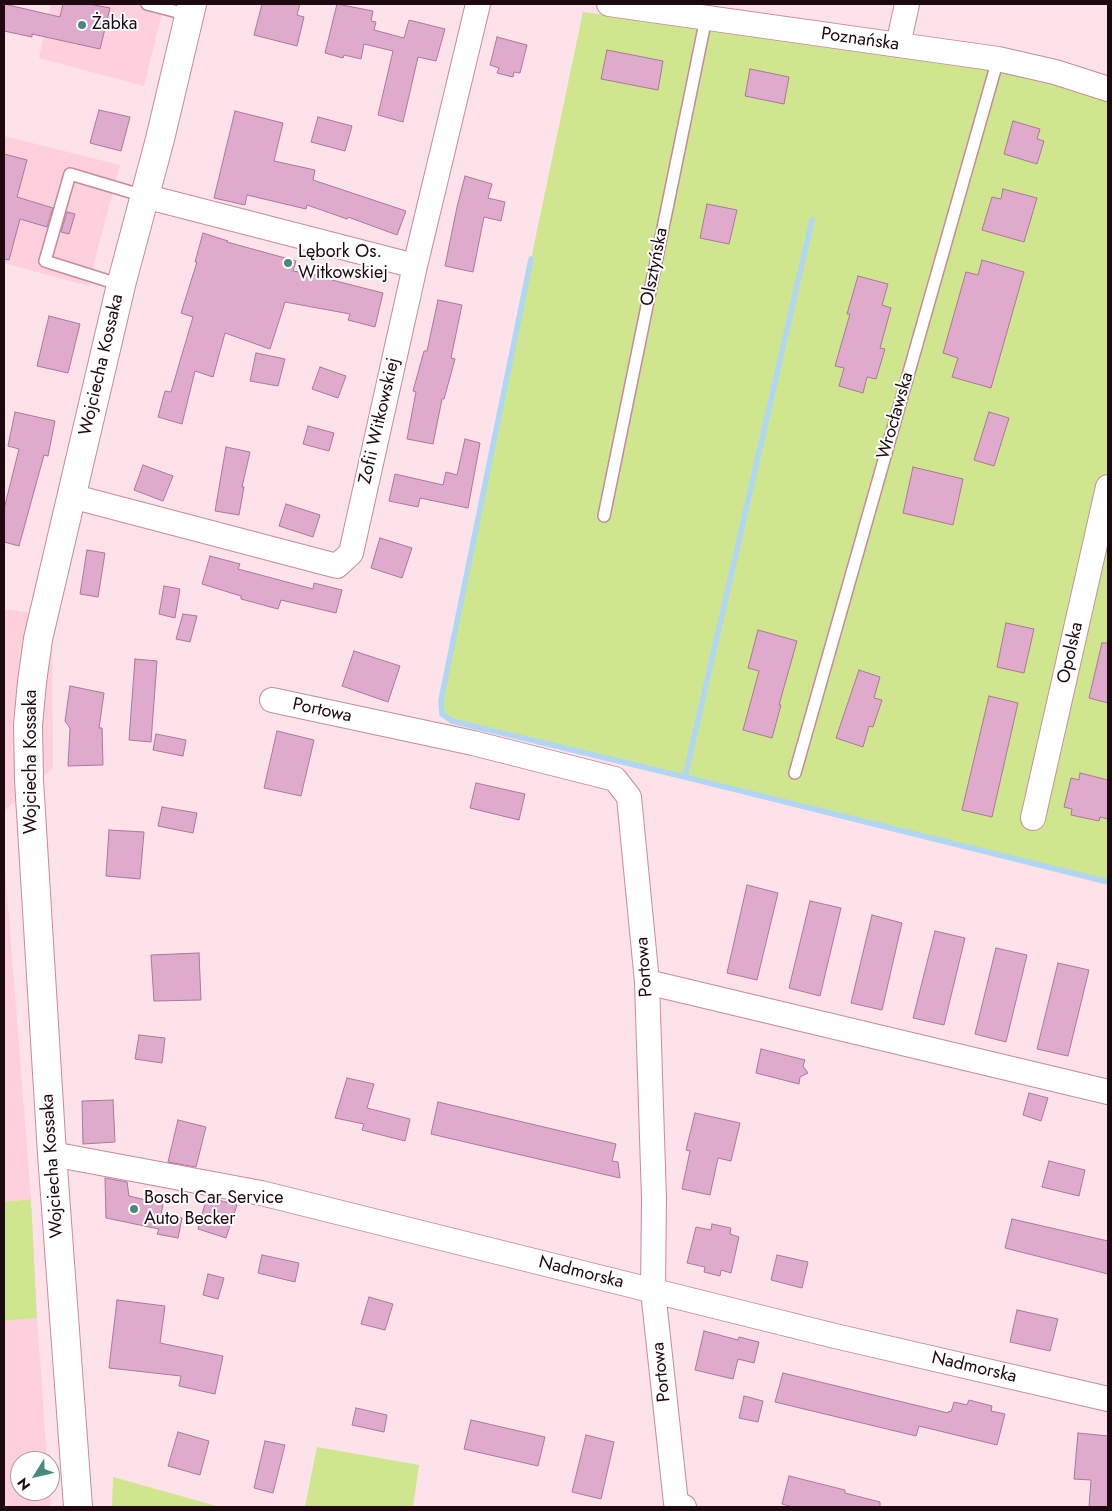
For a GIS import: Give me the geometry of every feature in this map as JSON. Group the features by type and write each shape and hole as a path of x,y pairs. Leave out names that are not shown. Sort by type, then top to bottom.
{"main road":[{"name":"Wojciecha Kossaka","path":"78,1507 52,1154 30,790 28,725 38,639 121,284 160,139 190,9"}],"street":[{"name":"Zofii Witkowskiej","path":"71,496 337,566 351,553 415,266 478,4"},
{"name":"Poznańska","path":"610,4 678,9 706,18 998,59 1055,72 1108,89"},
{"path":"898,45 907,4"},
{"path":"144,196 415,266"},
{"name":"Opolska","path":"1033,818 1108,487"},
{"name":"Portowa","path":"272,700 473,743 615,779 629,797 647,982 654,1199 653,1291 676,1503 684,1507"},
{"path":"647,982 1108,1092"},
{"name":"Nadmorska","path":"52,1154 261,1193 835,1336 1108,1399"}],"lane":[{"path":"147,4 190,9"},
{"name":"Olsztyńska","path":"604,516 706,18"},
{"name":"Wrocławska","path":"795,773 998,59"},
{"path":"121,284 46,260 70,174 144,196"}],"shaded area":[{"path":"51,4 164,4 144,86 39,58"},
{"path":"4,136 120,165 88,286 4,263"},
{"path":"4,609 52,616 53,768 4,811"},
{"path":"4,856 31,1199 4,1202"},
{"path":"37,1318 46,1451 10,1451 10,1501 51,1501 51,1507 4,1507 4,1321"}],"green space":[{"path":"583,12 998,71 1062,86 1108,101 1108,882 452,721 442,714 441,700"},
{"path":"31,1199 37,1318 4,1321 4,1202"},
{"path":"317,1447 419,1465 413,1507 305,1507"},
{"path":"113,1477 220,1507 112,1507"}],"building":[{"path":"4,4 60,17 63,4 89,4 110,8 100,49 32,34 32,37 4,31"},
{"path":"262,4 300,4 297,15 304,17 297,46 254,35"},
{"path":"337,4 373,11 371,21 376,22 374,30 404,38 409,20 445,29 436,61 418,57 403,122 378,115 393,51 364,44 361,59 344,55 343,58 325,53"},
{"path":"497,37 527,45 520,73 514,72 513,77 497,73 499,68 490,65"},
{"path":"607,50 663,61 658,90 601,79"},
{"path":"750,69 789,77 784,104 745,96"},
{"path":"99,110 130,117 121,151 90,143"},
{"path":"235,111 283,123 274,161 315,170 313,180 406,211 397,235 348,217 347,219 307,205 306,209 247,195 245,205 214,198"},
{"path":"318,117 352,126 345,151 311,142"},
{"path":"1013,121 1040,129 1037,139 1044,141 1037,164 1004,154"},
{"path":"4,154 27,160 17,197 53,208 47,227 20,219 9,260 4,259"},
{"path":"465,176 492,184 488,198 505,202 501,221 484,217 473,272 445,266"},
{"path":"1003,189 1037,198 1024,242 982,230 992,197 1001,199"},
{"path":"707,204 737,210 729,244 700,238"},
{"path":"67,212 75,214 69,234 61,232"},
{"path":"203,233 227,242 296,261 293,271 332,278 332,280 383,293 375,327 348,320 350,314 285,302 270,349 225,333 213,377 195,371 182,424 158,417 165,391 171,392 193,317 181,313 197,262 195,262"},
{"path":"982,260 1024,272 991,388 952,377 958,358 943,353 966,272 978,275"},
{"path":"858,276 888,284 882,305 891,308 880,348 885,349 876,379 867,377 863,393 839,386 844,368 835,366 850,314 847,314"},
{"path":"438,300 462,305 451,358 455,359 444,399 442,399 433,444 407,439 416,392 413,391 424,351 427,351"},
{"path":"49,316 80,324 68,373 37,366"},
{"path":"256,353 285,359 278,386 250,381"},
{"path":"320,367 346,376 338,398 312,389"},
{"path":"15,412 55,421 48,456 44,455 19,546 4,542 4,509 19,449 8,446"},
{"path":"989,412 1009,418 994,466 974,460"},
{"path":"308,426 334,433 329,451 303,444"},
{"path":"465,439 480,443 468,508 420,498 418,507 389,501 395,474 443,485 446,472 457,475"},
{"path":"226,447 250,452 242,487 244,487 239,515 215,511"},
{"path":"143,465 173,476 163,501 134,490"},
{"path":"913,467 963,479 953,525 903,513"},
{"path":"286,504 320,515 313,537 279,526"},
{"path":"380,538 412,548 402,578 371,568"},
{"path":"87,550 105,553 98,597 80,594"},
{"path":"210,556 240,564 238,569 313,589 314,583 342,590 336,613 281,600 278,609 241,599 241,596 202,584"},
{"path":"164,586 180,589 175,618 159,614"},
{"path":"183,614 197,616 190,642 176,639"},
{"path":"1006,623 1034,629 1024,673 997,667"},
{"path":"758,630 797,641 772,738 743,730 759,671 748,668"},
{"path":"1102,643 1108,643 1108,703 1089,698"},
{"path":"354,651 400,666 388,702 342,686"},
{"path":"135,659 157,661 151,742 129,740"},
{"path":"859,670 880,677 874,698 882,700 873,727 869,726 863,747 836,738"},
{"path":"70,686 104,693 99,728 102,728 103,765 68,766 70,728 65,721"},
{"path":"989,696 1018,703 992,817 962,810"},
{"path":"277,731 314,740 301,796 264,788"},
{"path":"156,734 186,740 183,756 153,750"},
{"path":"1080,773 1108,780 1108,819 1100,817 1099,821 1071,815 1072,809 1064,807 1071,778 1079,780"},
{"path":"476,783 525,794 519,820 470,808"},
{"path":"162,807 197,813 193,833 158,826"},
{"path":"109,830 144,832 140,879 106,876"},
{"path":"747,885 778,893 757,980 727,973"},
{"path":"810,901 841,908 820,996 789,988"},
{"path":"872,915 902,923 882,1010 851,1003"},
{"path":"935,931 965,938 944,1025 913,1018"},
{"path":"996,948 1027,955 1006,1042 975,1034"},
{"path":"199,953 201,1000 154,1001 151,955"},
{"path":"1058,963 1089,970 1068,1056 1037,1049"},
{"path":"139,1035 165,1038 162,1063 135,1059"},
{"path":"761,1049 805,1060 803,1066 808,1073 800,1077 799,1084 756,1073"},
{"path":"347,1078 374,1084 367,1108 410,1119 405,1141 362,1130 364,1124 335,1118"},
{"path":"1029,1093 1048,1098 1041,1121 1023,1115"},
{"path":"113,1100 115,1142 83,1144 82,1101"},
{"path":"438,1102 616,1144 612,1161 618,1162 620,1178 431,1134"},
{"path":"695,1113 740,1123 731,1161 718,1158 710,1195 682,1189 690,1151 686,1150"},
{"path":"178,1120 206,1127 196,1167 168,1162"},
{"path":"1049,1161 1085,1170 1079,1196 1042,1187"},
{"name":"Bosch Car Service Auto Becker","path":"105,1178 127,1182 129,1196 163,1204 161,1215 182,1218 178,1238 157,1234 159,1229 106,1218"},
{"path":"207,1197 237,1205 226,1238 198,1229"},
{"path":"1012,1219 1108,1241 1108,1274 1005,1248"},
{"path":"712,1224 731,1228 730,1234 739,1237 731,1273 721,1270 720,1276 704,1272 705,1267 687,1263 696,1227 711,1230"},
{"path":"262,1255 299,1263 295,1282 258,1273"},
{"path":"777,1255 808,1262 802,1288 771,1280"},
{"path":"208,1274 224,1278 218,1299 203,1295"},
{"path":"369,1297 393,1304 385,1330 361,1324"},
{"path":"117,1300 165,1306 160,1343 223,1356 215,1394 179,1386 181,1376 109,1368"},
{"path":"1017,1310 1058,1319 1050,1351 1010,1342"},
{"path":"704,1331 738,1340 739,1337 759,1342 754,1363 738,1359 733,1379 695,1370"},
{"path":"783,1373 948,1413 949,1411 951,1412 954,1402 967,1405 969,1400 992,1406 991,1411 1005,1414 997,1445 919,1426 916,1436 775,1402"},
{"path":"744,1396 763,1401 758,1422 739,1418"},
{"path":"356,1408 387,1415 384,1432 352,1425"},
{"path":"471,1420 545,1437 538,1466 464,1449"},
{"path":"178,1432 209,1441 200,1475 168,1466"},
{"path":"1078,1433 1108,1436 1108,1507 1089,1507 1091,1480 1074,1479"},
{"path":"586,1435 614,1442 601,1499 572,1492"},
{"path":"265,1441 285,1445 273,1493 254,1488"},
{"path":"789,1476 845,1490 845,1493 880,1502 880,1507 793,1507 782,1504"}],"waterway":[{"path":"685,777 812,220"},
{"path":"531,259 441,700 442,714 452,721 1108,882"}],"place":[{"name":"Żabka","path":"82,25"},
{"name":"Lębork Os. Witkowskiej","path":"288,263"},
{"name":"Bosch Car Service Auto Becker","path":"134,1209"}]}
